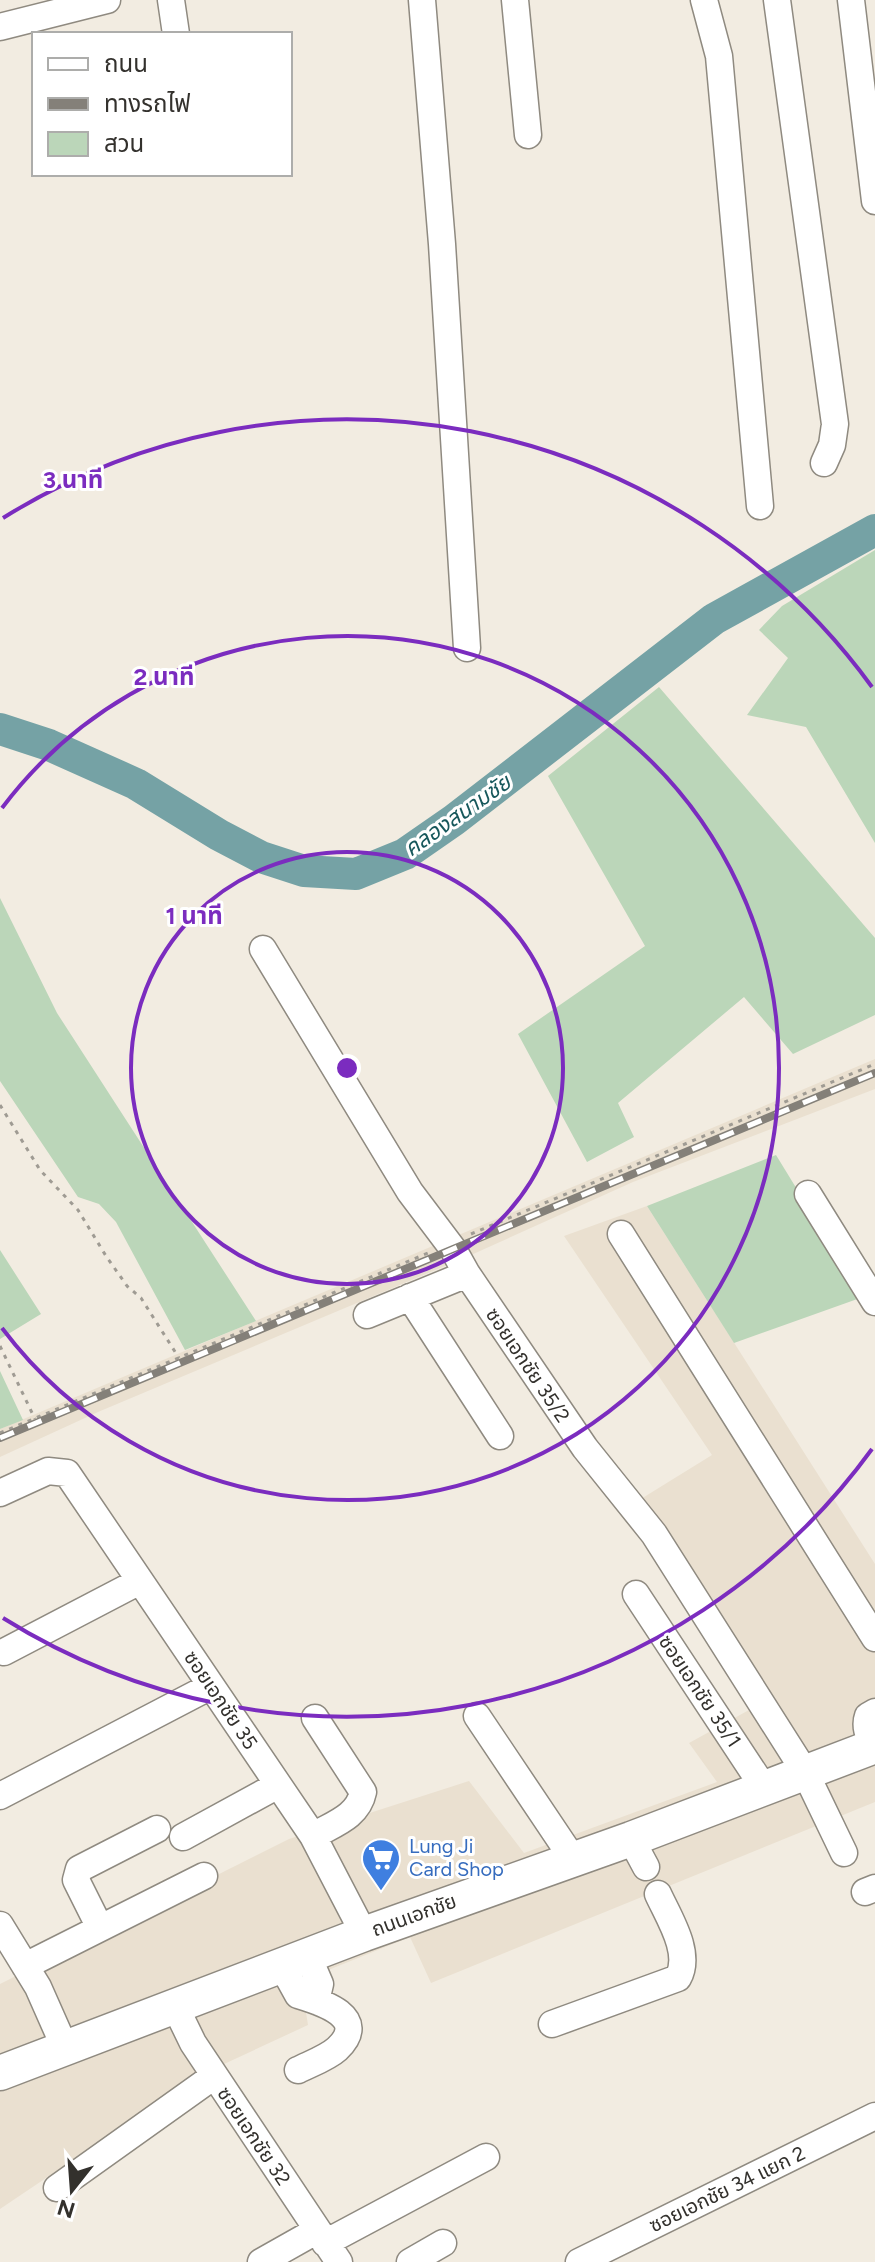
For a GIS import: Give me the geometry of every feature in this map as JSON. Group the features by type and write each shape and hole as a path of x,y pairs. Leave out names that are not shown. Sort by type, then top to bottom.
{"main road":[{"name":"ถนนเอกชัย","path":"0,2073 364,1934 573,1859 638,1853 764,1788 874,1746"}],"street":[{"path":"0,27 46,8 107,0"},
{"path":"171,0 176,32"},
{"path":"422,0 442,244 467,648"},
{"path":"515,0 528,135"},
{"path":"704,0 719,56 760,506"},
{"path":"777,0 835,424 832,445 824,463"},
{"path":"851,0 870,122 875,201"},
{"name":"ซอยเอกชัย 35/2","path":"263,949 410,1192 453,1249 585,1448 654,1534 805,1772 844,1853"},
{"path":"808,1194 875,1302"},
{"path":"621,1234 875,1638"},
{"path":"367,1315 467,1274"},
{"path":"410,1297 500,1436"},
{"name":"ซอยเอกชัย 35","path":"0,1493 48,1471 67,1473 313,1836 364,1934"},
{"path":"4,1652 140,1581"},
{"name":"ซอยเอกชัย 35/1","path":"636,1594 764,1788"},
{"path":"0,1796 211,1686"},
{"path":"874,1746 866,1721 875,1712"},
{"path":"477,1716 573,1859"},
{"path":"313,1836 350,1815 360,1804 363,1792 315,1718"},
{"path":"183,1837 278,1785"},
{"path":"100,1928 76,1880 79,1869 157,1829"},
{"path":"25,1966 204,1876"},
{"path":"552,2024 678,1978 683,1968 679,1943 658,1894"},
{"path":"0,1925 38,1987 65,2048"},
{"path":"295,1961 320,1984 316,2001 334,2008 348,2025 345,2038 336,2050 298,2070"},
{"name":"ซอยเอกชัย 32","path":"175,2006 193,2043 327,2245"},
{"path":"57,2188 214,2076"},
{"name":"ซอยเอกชัย 34 แยก 2","path":"579,2262 875,2116"},
{"path":"261,2262 327,2245 486,2157"},
{"path":"410,2262 443,2243"}],"path":[{"path":"0,1105 40,1170 78,1210 106,1256 127,1286 141,1298 179,1358"},
{"path":"0,1346 35,1419"}],"shaded area":[{"path":"875,1059 875,1089 633,1182 471,1255 98,1412 0,1457 0,1429"},
{"path":"647,1206 875,1564 875,1802 431,1983 410,1937 301,1981 308,2025 196,2077 0,2209 0,1984 289,1839 469,1781 524,1853 717,1782 689,1743 769,1699 636,1502 712,1455 564,1236"}],"green space":[{"path":"875,550 875,843 806,727 747,715 788,658 759,630 782,606"},
{"path":"659,687 875,938 875,1015 793,1054 744,997 618,1103 634,1137 587,1162 518,1034 645,946 548,776"},
{"path":"0,898 57,1013 256,1321 185,1350 116,1222 99,1204 78,1197 0,1081"},
{"path":"776,1155 863,1297 734,1343 647,1206"},
{"path":"0,1250 41,1314 0,1339"},
{"path":"0,1371 23,1420 0,1429"}],"waterway":[{"name":"คลองสนามชัย","path":"0,729 49,745 136,784 261,857 304,871 356,874 405,854 454,820 714,619 875,530"}],"railway":[{"path":"0,1438 875,1073"}],"place":[{"name":"Lung Ji Card Shop","path":"381,1892"}]}
